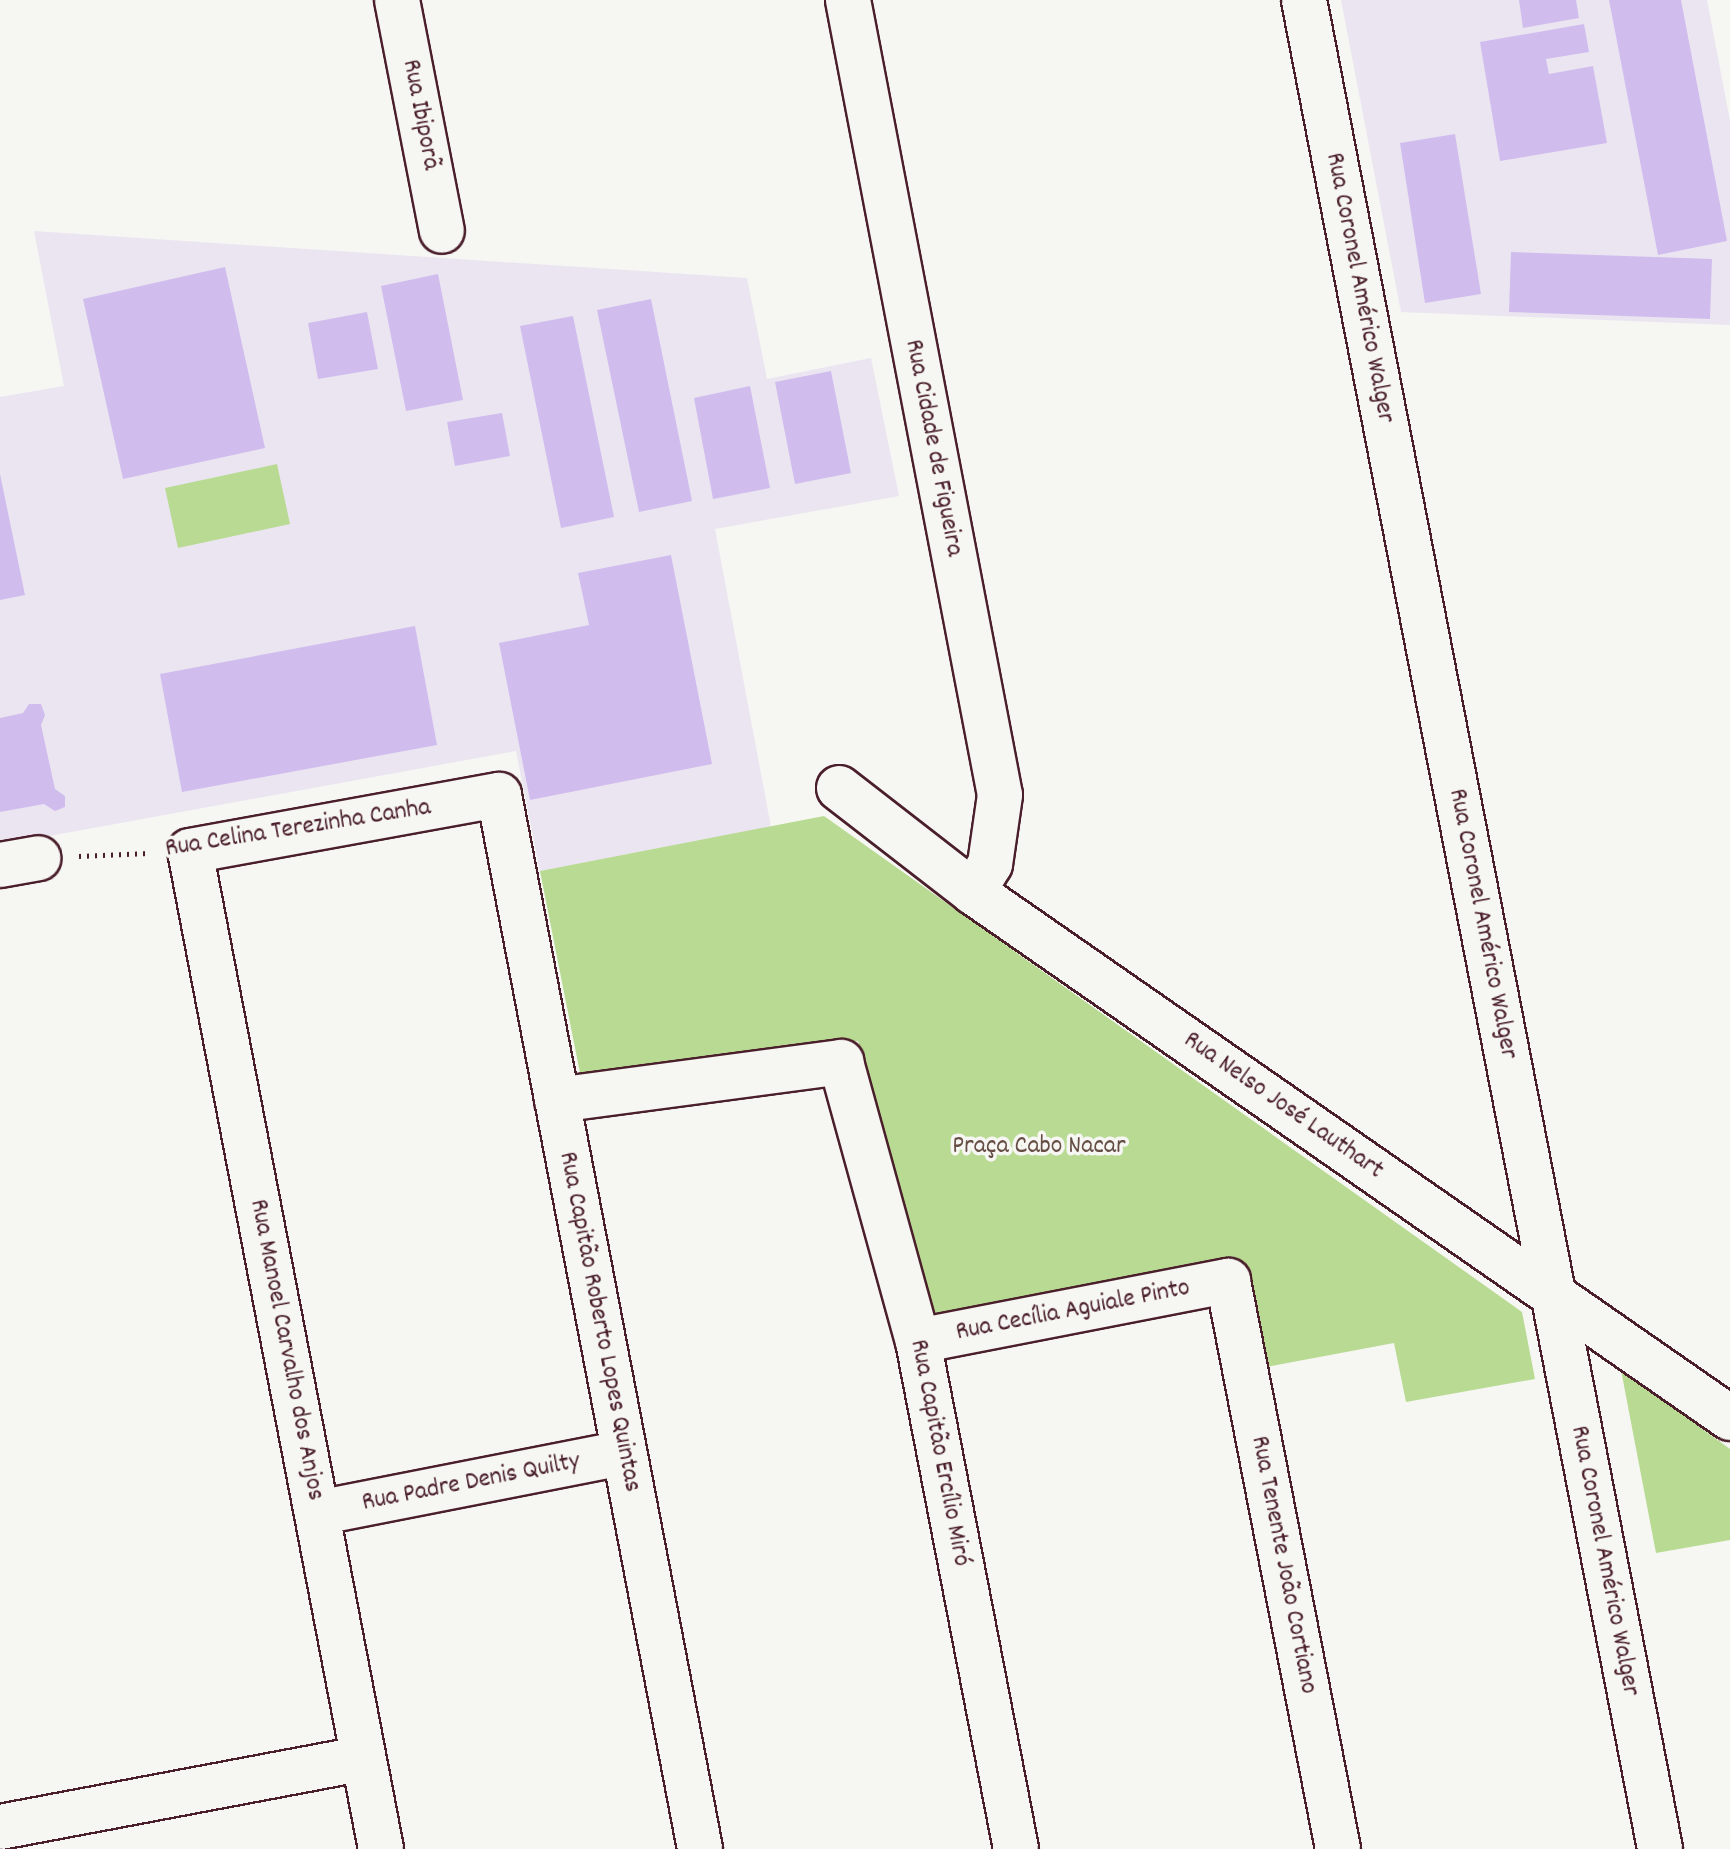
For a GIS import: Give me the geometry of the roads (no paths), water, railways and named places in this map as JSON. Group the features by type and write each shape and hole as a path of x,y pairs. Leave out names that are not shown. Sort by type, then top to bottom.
{"street":[{"name":"Rua Ibiporã","path":"397,0 442,231"},
{"name":"Rua Cidade de Figueira","path":"848,0 1000,795 990,864 973,892"},
{"name":"Rua Coronel Américo Walger","path":"1304,0 1660,1849"},
{"name":"Rua Nelso José Lauthart","path":"839,788 973,892 1730,1418"},
{"name":"Rua Celina Terezinha Canha","path":"190,851 499,795"},
{"name":"Rua Capitão Roberto Lopes Quintas","path":"499,795 700,1849"},
{"name":"Rua Manoel Carvalho dos Anjos","path":"190,851 381,1849"},
{"name":"Rua Capitão Ercílio Miró","path":"557,1100 841,1062 918,1341 1016,1849"},
{"name":"Rua Cecília Aguiale Pinto","path":"918,1341 1228,1281"},
{"name":"Rua Tenente João Cortiano","path":"1228,1281 1338,1849"},
{"name":"Rua Padre Denis Quilty","path":"317,1513 624,1453"},
{"path":"0,1827 364,1758"}],"park label":[{"name":"Praça Cabo Nacar","path":"1039,1147"}]}
